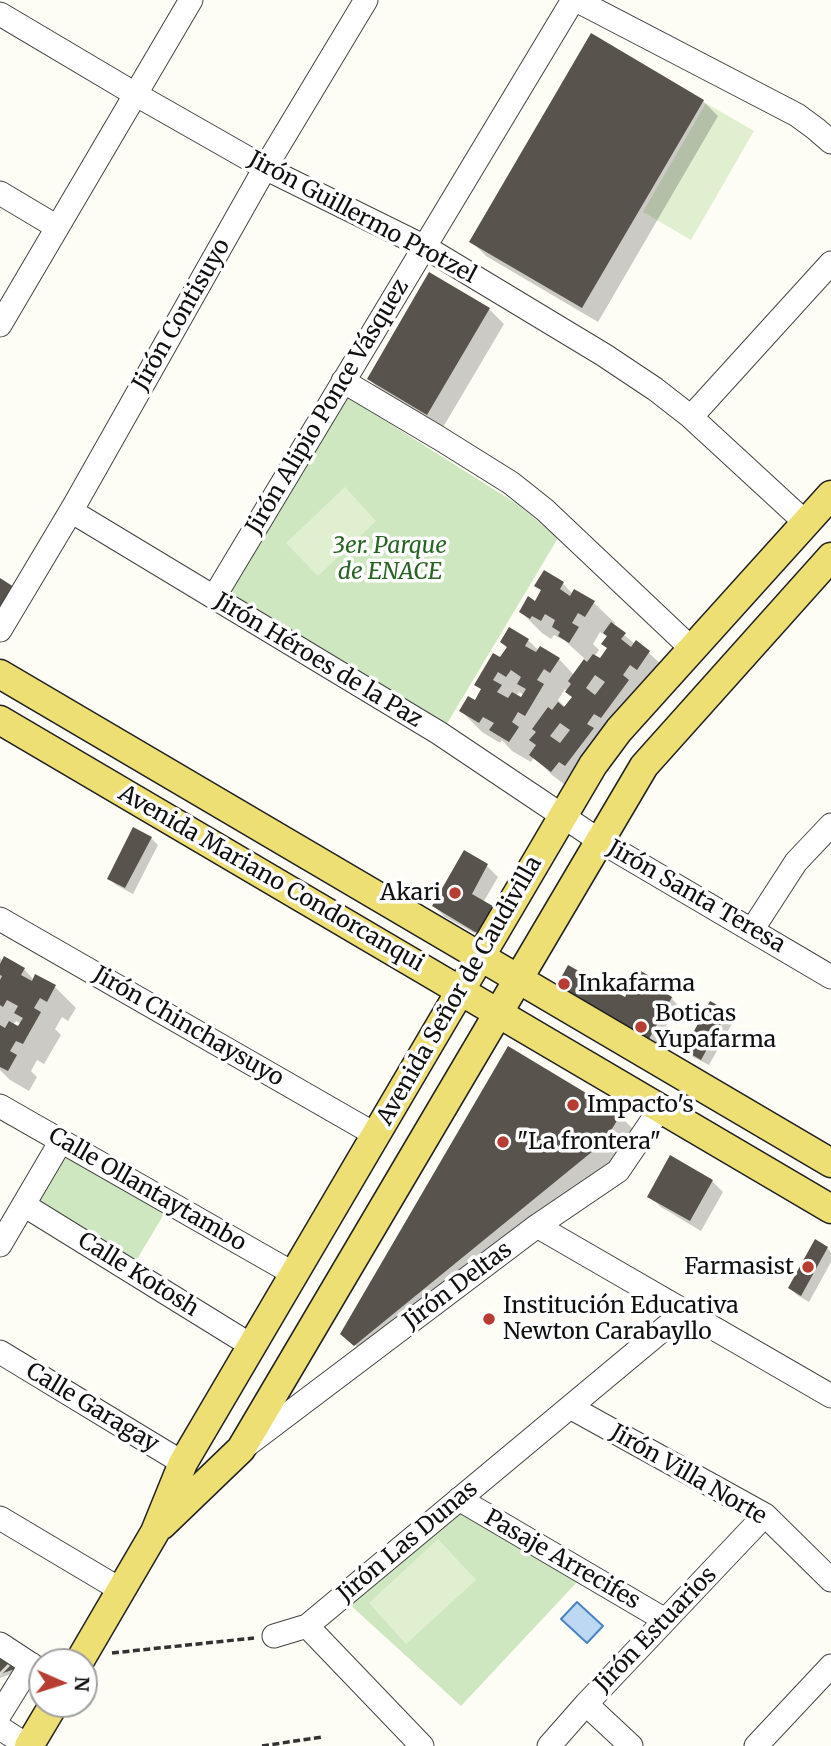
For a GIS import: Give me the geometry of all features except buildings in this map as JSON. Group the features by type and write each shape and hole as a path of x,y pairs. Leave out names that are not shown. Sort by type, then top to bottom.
{"main road":[{"name":"Avenida Señor de Caudivilla","path":"87,1648 155,1532 183,1463 563,815 605,748 831,495"},
{"name":"Avenida Señor de Caudivilla","path":"155,1532 242,1449 518,978 650,759 831,557"},
{"name":"Avenida Mariano Condorcanqui","path":"0,674 831,1163"},
{"name":"Avenida Mariano Condorcanqui","path":"0,720 831,1209"},
{"path":"29,1746 46,1718"}],"street":[{"path":"0,325 191,0"},
{"name":"Jirón Contisuyo","path":"0,630 71,511 265,168 366,0"},
{"path":"574,0 797,115 831,142"},
{"name":"Jirón Alipio Ponce Vásquez","path":"214,597 574,0"},
{"name":"Jirón Guillermo Protzel","path":"0,14 265,168 425,247 604,355 691,416 806,523"},
{"path":"0,193 57,227"},
{"path":"691,416 831,263"},
{"path":"343,381 511,483 545,510 692,649"},
{"name":"Jirón Héroes de la Paz","path":"71,511 439,733 563,815"},
{"name":"Jirón Santa Teresa","path":"563,815 600,841 831,977"},
{"path":"752,930 796,862 831,825"},
{"name":"Jirón Chinchaysuyo","path":"0,919 376,1135"},
{"name":"Calle Ollantaytambo","path":"0,1106 294,1275"},
{"name":"Jirón Deltas","path":"242,1449 537,1227 618,1171 660,1109"},
{"path":"0,1245 61,1141"},
{"name":"Calle Kotosh","path":"24,1205 252,1346"},
{"path":"537,1227 831,1396"},
{"name":"Jirón Las Dunas","path":"274,1636 307,1626 684,1312"},
{"name":"Calle Garagay","path":"0,1352 183,1463"},
{"name":"Jirón Villa Norte","path":"570,1407 765,1515 831,1580"},
{"name":"Pasaje Arrecifes","path":"459,1499 665,1620"},
{"name":"Jirón Estuarios","path":"549,1746 586,1703 765,1515"},
{"path":"0,1518 121,1590"},
{"path":"307,1626 422,1746"},
{"path":"0,1644 23,1673 0,1714"},
{"path":"756,1746 831,1666"},
{"path":"586,1703 631,1746"},
{"path":"0,1728 29,1746"}],"path":[{"path":"98,1656 274,1636"},
{"path":"262,1746 322,1738"}],"green space":[{"path":"706,103 754,131 691,240 643,212"},
{"name":"3er. Parque de ENACE","path":"346,396 517,504 558,538 445,727 226,595"},
{"path":"345,487 376,521 318,576 286,543"},
{"path":"67,1149 167,1209 136,1261 36,1201"},
{"path":"461,1509 578,1581 461,1706 347,1602"},
{"path":"438,1539 476,1580 406,1644 369,1603"}],"water":[{"path":"577,1602 603,1626 587,1643 561,1619"}],"place":[{"name":"Akari","path":"455,893"},
{"name":"Inkafarma","path":"564,984"},
{"name":"Boticas Yupafarma","path":"641,1027"},
{"name":"Impacto's","path":"573,1105"},
{"name":"\"La frontera\"","path":"503,1142"},
{"name":"Farmasist","path":"808,1267"},
{"name":"Institución Educativa Newton Carabayllo","path":"489,1319"}]}
